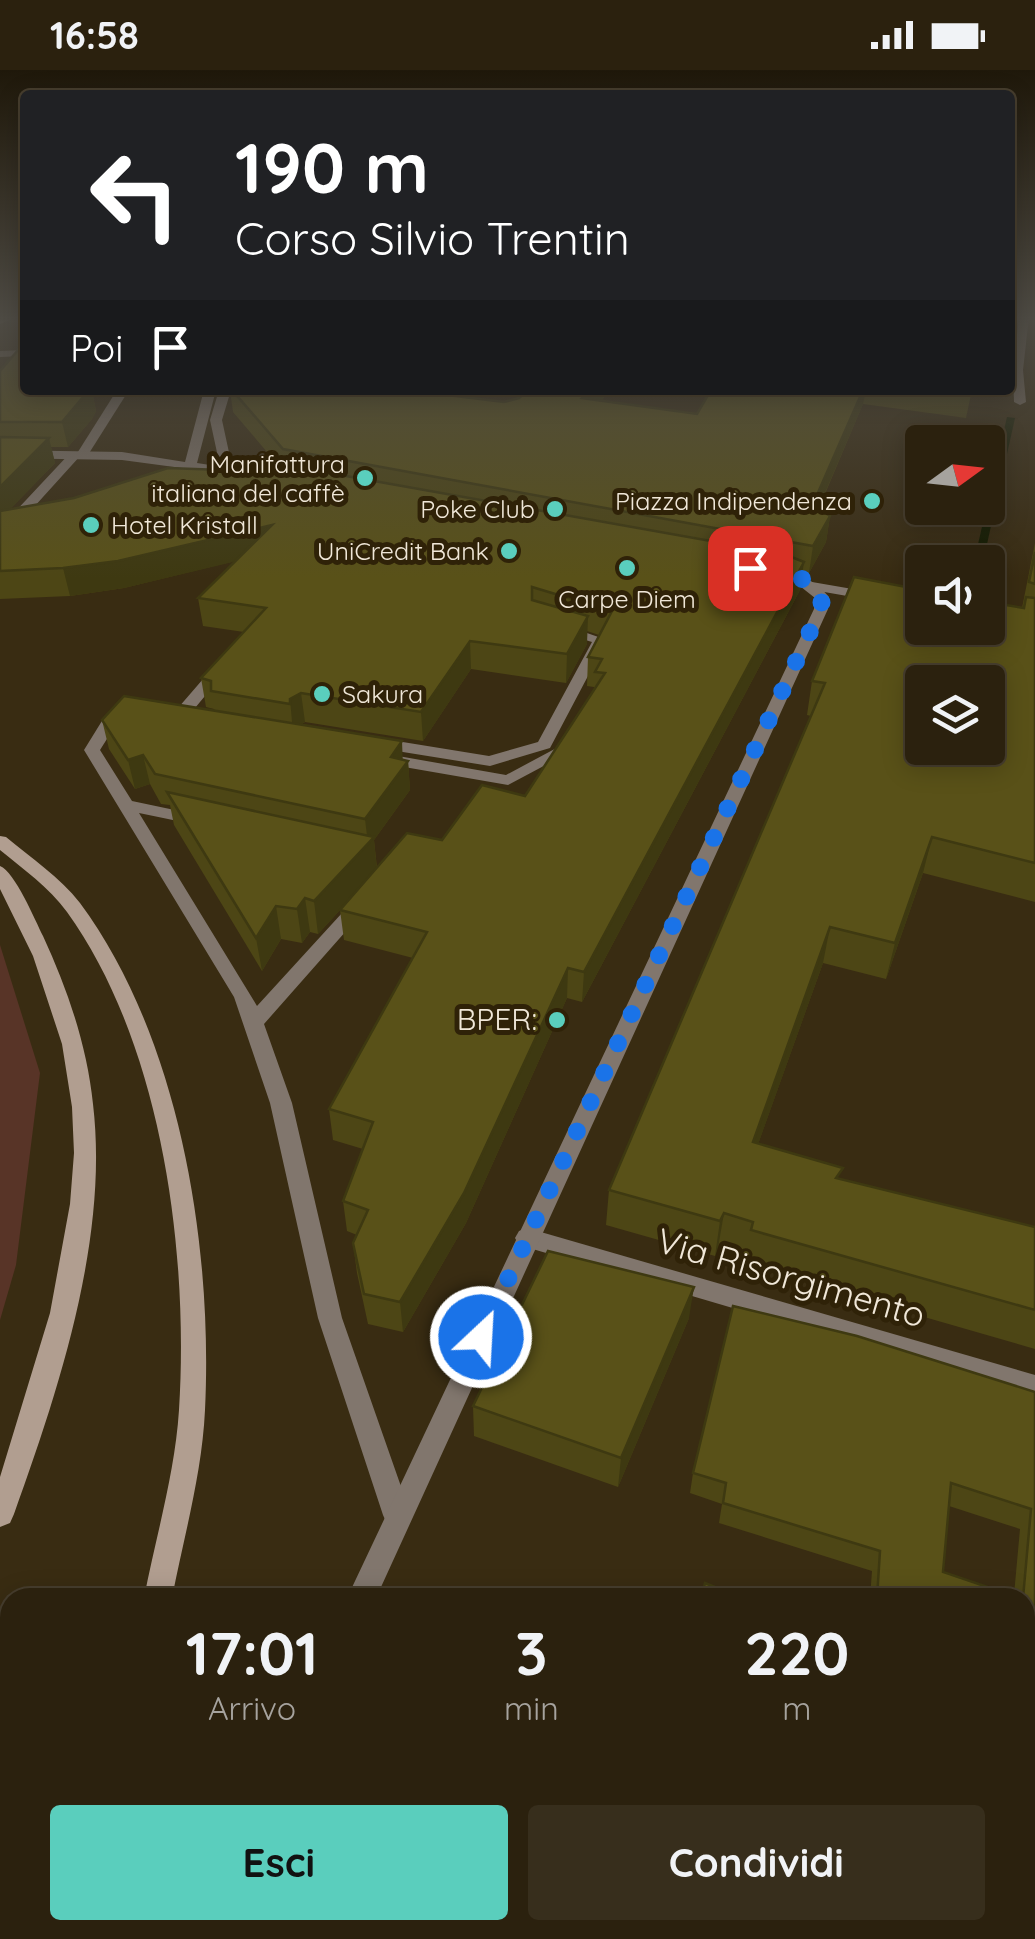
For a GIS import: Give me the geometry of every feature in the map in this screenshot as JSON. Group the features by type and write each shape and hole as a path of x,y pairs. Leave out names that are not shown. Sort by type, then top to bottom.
{"main road":[{"path":"0,841 72,905 101,950 125,991 162,1115 179,1201 194,1341 191,1415 160,1588"},
{"path":"0,872 38,940 56,986 84,1109 82,1188 70,1268 50,1359 22,1456 0,1514"}],"street":[{"path":"38,524 13,522 79,455 113,404"},
{"path":"157,482 183,463 205,404"},
{"path":"221,404 216,420 227,471"},
{"path":"0,454 183,463 258,477"},
{"path":"365,1588 821,608 822,597 801,578 766,571"},
{"path":"812,586 905,602"},
{"path":"554,626 600,640 544,745 490,761 358,747 508,780 564,750"},
{"path":"173,721 216,722 184,711 230,655"},
{"path":"154,718 135,714 111,718 92,750 244,997 281,1102 330,1318 396,1515"},
{"path":"126,804 222,826"},
{"path":"253,1023 370,894"},
{"name":"Via Risorgimento","path":"528,1238 1035,1386"}],"shaded area":[{"path":"1007,417 1015,418 1005,463"},
{"path":"982,525 991,525 987,545 978,545"},
{"path":"0,945 40,1073 16,1265 0,1320"}],"building":[{"path":"0,404 77,404 62,422 0,422"},
{"path":"244,404 627,404 697,414 703,404 857,404 813,504 830,516 813,546 283,449"},
{"path":"0,437 49,438 0,487"},
{"path":"168,468 306,473 301,468 784,554 804,562 584,972 568,968 464,1193 400,1302 364,1294 353,1243 368,1210 343,1201 373,1122 329,1109 427,932 340,910 407,833 442,840 482,785 525,796 605,673 595,672 602,659 588,657 612,611 532,587 532,600 588,616 567,654 470,641 421,712 301,693 290,699 290,704 211,691 211,681 201,678 266,608 198,598 272,525 118,561 0,571 0,511 74,498"},
{"path":"1035,552 1035,584 1029,582"},
{"path":"854,577 905,587 905,645 1005,645 1005,605 1024,608 1026,597 1035,598 1035,863 932,837 895,943 830,927 753,1142 843,1168 836,1178 1035,1227 1035,1310 751,1230 753,1222 724,1213 720,1221 609,1190 825,683 812,681"},
{"path":"124,696 402,741 391,757 408,761 365,819 155,774 143,755 128,760 102,720"},
{"path":"167,792 374,837 314,901 305,898 297,909 276,906 256,938"},
{"path":"548,1251 694,1287 621,1458 473,1406"},
{"path":"733,1306 857,1336 1035,1392 1035,1588 1024,1588 1031,1509 951,1483 943,1572 990,1588 878,1588 880,1551 723,1503 726,1483 693,1473"}],"place":[{"name":"Manifattura italiana del caffè","path":"365,478"},
{"name":"Piazza Indipendenza","path":"872,501"},
{"name":"Poke Club","path":"555,509"},
{"name":"Hotel Kristall","path":"91,525"},
{"name":"UniCredit Bank","path":"509,551"},
{"name":"Carpe Diem","path":"627,568"},
{"name":"Sakura","path":"322,694"},
{"name":"BPER:","path":"557,1020"}],"route":[{"path":"481,1337 821,608 822,597 801,578 750,568"}]}
